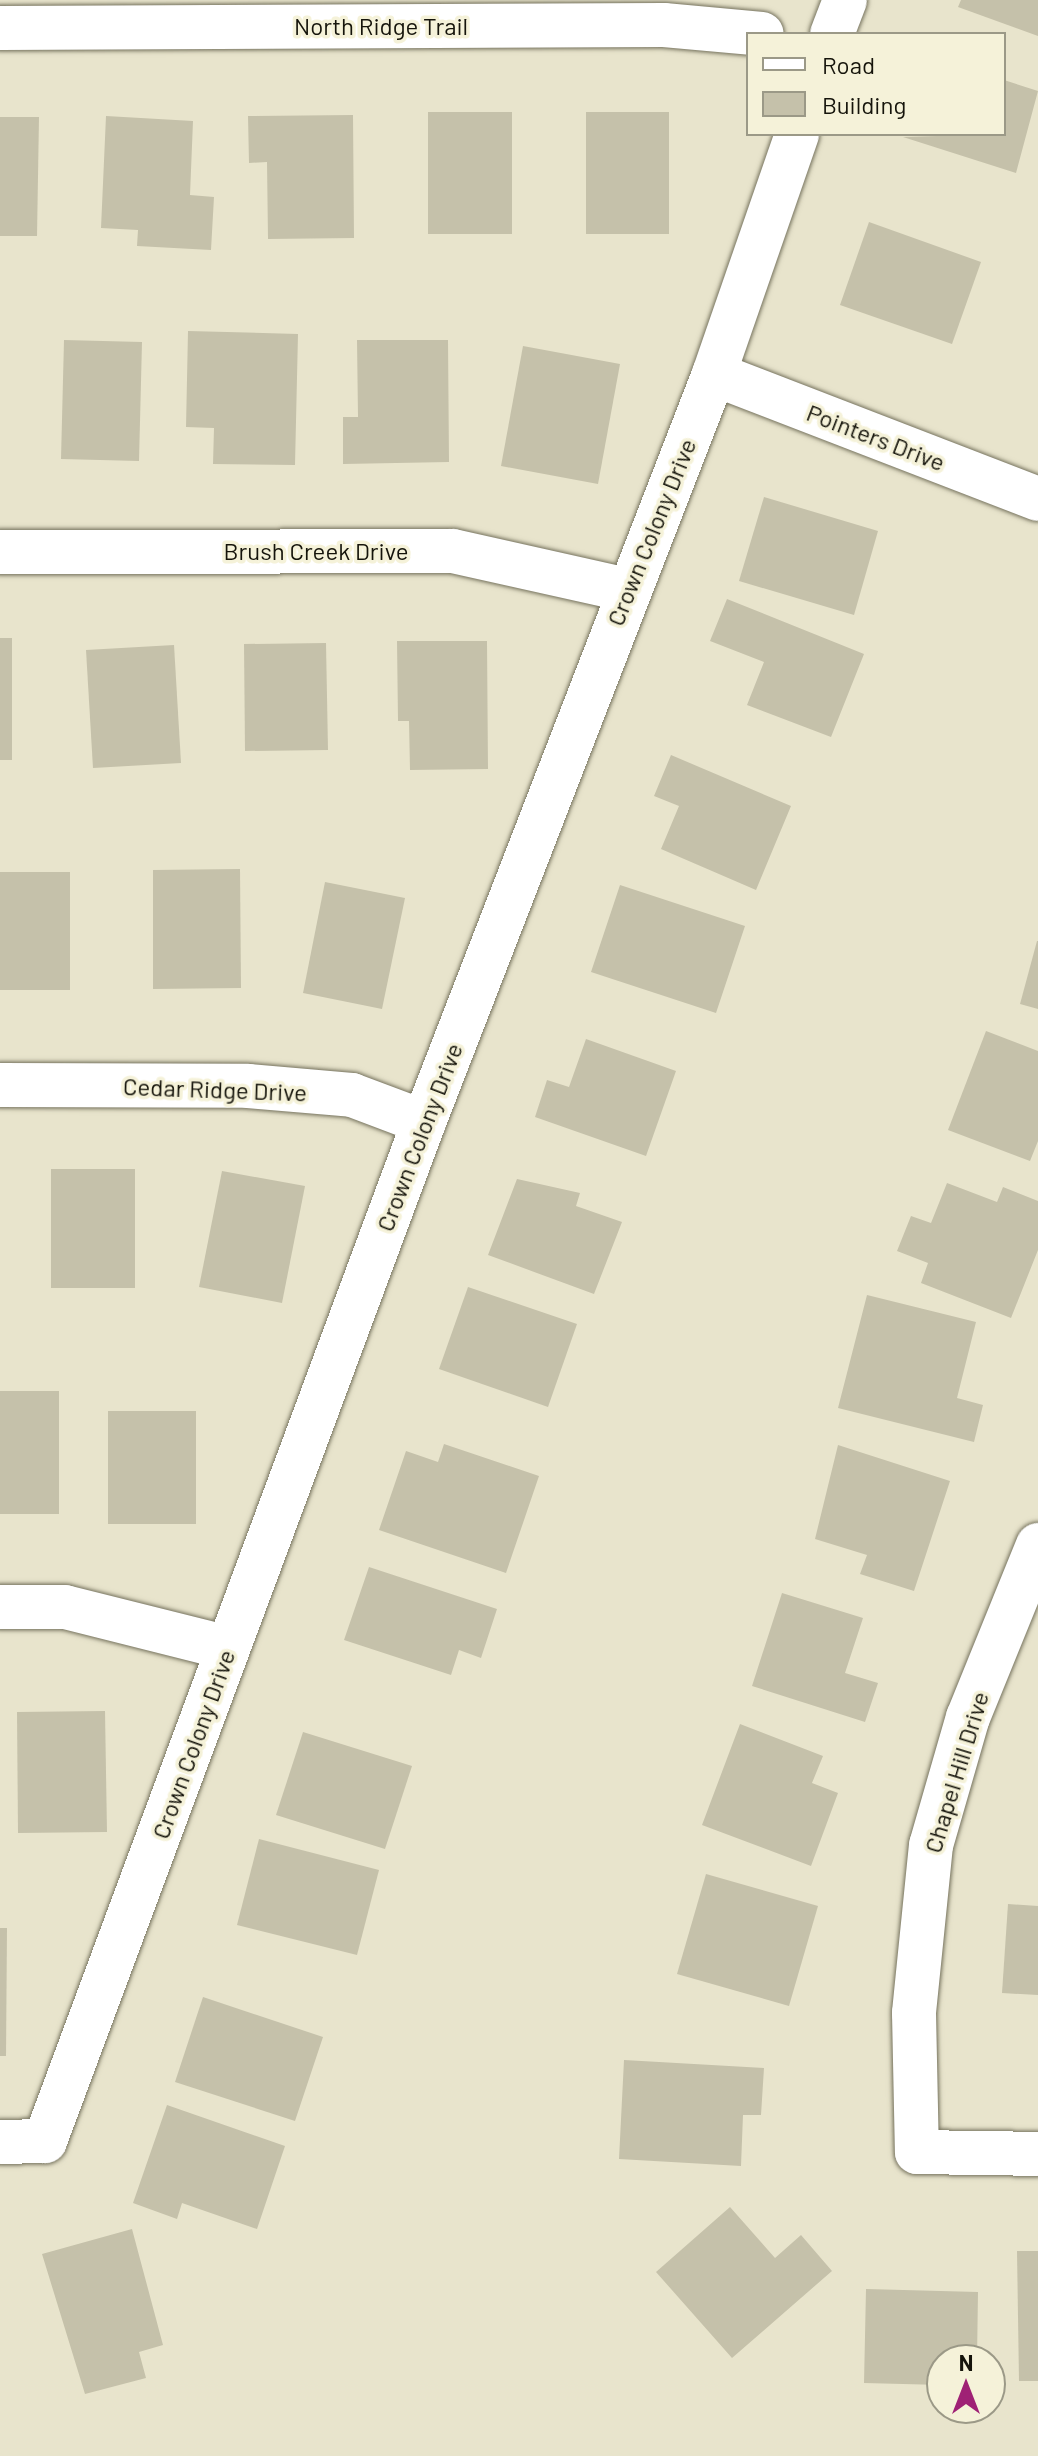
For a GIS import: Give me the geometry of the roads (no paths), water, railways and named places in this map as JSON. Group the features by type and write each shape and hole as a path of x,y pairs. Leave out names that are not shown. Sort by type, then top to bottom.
{"street":[{"path":"833,32 845,0"},
{"name":"North Ridge Trail","path":"0,28 664,25 746,33"},
{"name":"Crown Colony Drive","path":"0,2142 45,2141 424,1122 627,590 714,374 796,136"},
{"name":"Pointers Drive","path":"714,374 1038,499"},
{"name":"Brush Creek Drive","path":"0,552 453,551 627,590"},
{"name":"Cedar Ridge Drive","path":"0,1085 248,1086 352,1095 424,1122"},
{"name":"Chapel Hill Drive","path":"1038,1545 968,1717 931,1845 914,2013 917,2152 1038,2154"},
{"path":"0,1607 65,1607 228,1648"}]}
